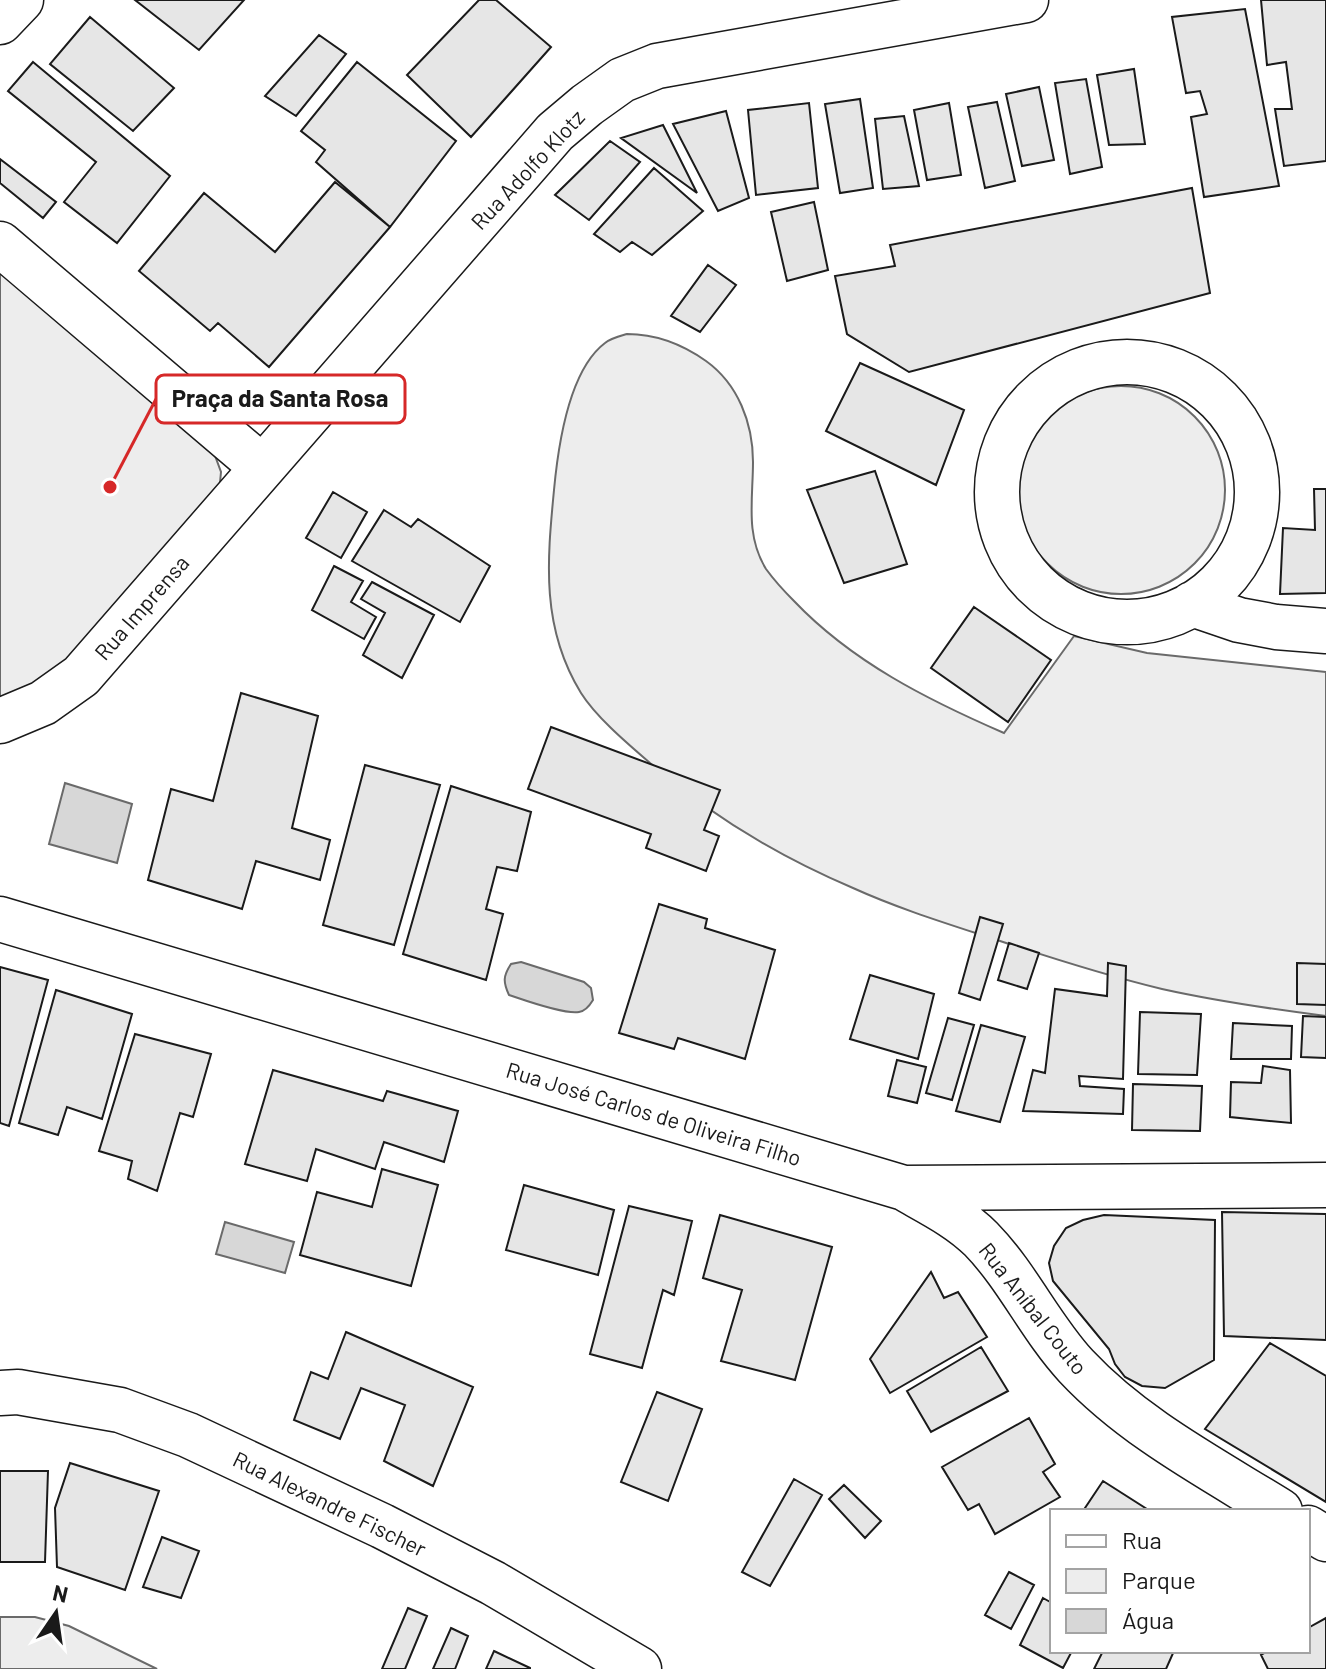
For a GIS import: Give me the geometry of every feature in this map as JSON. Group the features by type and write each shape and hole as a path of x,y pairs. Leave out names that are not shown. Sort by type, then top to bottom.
{"street":[{"path":"0,22 21,0"},
{"name":"Rua Adolfo Klotz","path":"262,467 555,132 622,80 657,66 1026,0"},
{"path":"0,244 262,467"},
{"path":"1192,604 1213,590 1230,571 1244,549 1253,525 1257,500 1256,475 1250,450 1239,427 1224,406 1206,389 1160,367 1109,363 1084,369 1061,380 1040,395 1012,430 1003,450 996,495 1005,538 1014,558 1044,592 1062,605 1105,620 1150,620 1192,604 1276,627 1326,631"},
{"name":"Rua Imprensa","path":"0,721 43,703 81,676 262,467"},
{"name":"Rua José Carlos de Oliveira Filho","path":"0,919 904,1188 1326,1185"},
{"name":"Rua Aníbal Couto","path":"904,1188 953,1216 980,1237 1075,1365 1112,1400 1156,1434 1277,1509"},
{"name":"Rua Alexandre Fischer","path":"0,1393 18,1392 120,1410 188,1435 369,1520 493,1583 639,1669"}],"green space":[{"path":"0,269 214,453 221,472 219,493 49,683 0,709"},
{"path":"627,334 659,338 688,350 717,370 735,393 747,419 752,447 755,543 766,569 776,581 841,643 892,678 947,707 1004,733 1074,636 1147,653 1326,672 1326,1016 1223,1001 1140,984 887,902 799,863 747,833 673,782 613,730 581,693 568,669 553,619 549,569 558,453 567,411 582,372 592,356 607,341"},
{"path":"1121,386 1161,394 1195,416 1217,450 1225,490 1217,530 1195,564 1161,586 1121,594 1081,586 1047,564 1025,530 1017,490 1025,450 1047,416 1081,394"},
{"path":"0,1617 35,1617 69,1626 157,1669 0,1669"}],"water":[{"path":"65,783 132,804 117,863 49,844"},
{"path":"521,962 584,982 591,988 593,1000 584,1010 573,1012 509,995 505,983 506,972 511,964"},
{"path":"225,1222 294,1242 285,1273 216,1254"}],"building":[{"path":"135,0 244,0 199,50"},
{"path":"479,0 496,0 551,47 471,137 407,75"},
{"path":"1261,0 1326,0 1326,161 1284,166 1275,109 1292,109 1286,62 1267,65"},
{"path":"1245,9 1279,186 1204,197 1191,117 1207,114 1200,91 1186,93 1172,17"},
{"path":"90,17 174,88 133,131 50,64"},
{"path":"319,35 346,54 296,116 265,96"},
{"path":"33,62 170,176 117,243 64,202 96,162 8,91"},
{"path":"357,62 456,141 390,227 316,162 325,150 301,131"},
{"path":"1134,69 1145,144 1109,145 1097,75"},
{"path":"1086,79 1102,167 1070,174 1055,83"},
{"path":"1039,87 1054,160 1022,166 1006,94"},
{"path":"860,99 873,188 840,193 825,104"},
{"path":"997,102 1015,181 985,188 968,107"},
{"path":"809,103 818,188 756,195 748,110"},
{"path":"949,103 961,175 927,180 914,110"},
{"path":"726,111 749,198 718,211 673,124"},
{"path":"904,116 919,186 883,189 875,119"},
{"path":"663,125 697,193 621,138"},
{"path":"610,141 640,162 589,220 555,195"},
{"path":"0,159 56,202 43,218 0,183"},
{"path":"654,168 703,211 652,255 632,242 620,252 594,234"},
{"path":"335,182 390,227 269,367 218,323 210,331 139,271 204,193 275,252"},
{"path":"1192,188 1210,293 909,372 847,334 835,276 895,266 890,245"},
{"path":"814,202 828,270 787,281 771,212"},
{"path":"708,265 736,285 700,332 671,316"},
{"path":"860,363 964,410 936,485 826,431"},
{"path":"875,471 907,564 844,583 807,490"},
{"path":"1314,489 1326,489 1326,593 1280,594 1283,528 1315,530"},
{"path":"333,492 367,512 341,558 306,538"},
{"path":"384,510 411,527 418,519 490,566 460,622 352,561"},
{"path":"334,566 363,581 351,602 376,617 364,639 312,610"},
{"path":"372,582 434,615 402,678 363,655 385,613 361,599"},
{"path":"974,607 1051,660 1008,722 931,668"},
{"path":"241,693 318,716 292,828 330,840 320,880 256,861 242,909 148,880 171,789 213,801"},
{"path":"551,727 720,790 704,830 719,836 706,871 646,848 651,834 528,789"},
{"path":"365,765 440,785 394,945 323,925"},
{"path":"451,786 531,812 517,871 497,867 486,909 503,914 486,980 403,954"},
{"path":"659,904 707,919 705,928 775,950 745,1059 678,1038 674,1049 619,1033"},
{"path":"980,917 1003,924 980,1000 959,993"},
{"path":"1009,943 1039,953 1027,989 998,980"},
{"path":"1108,963 1126,966 1123,1079 1079,1076 1080,1086 1124,1089 1123,1114 1023,1111 1033,1070 1045,1073 1055,989 1107,996"},
{"path":"1297,963 1326,964 1326,1005 1297,1004"},
{"path":"0,967 48,980 9,1126 0,1123"},
{"path":"870,975 934,994 918,1059 850,1039"},
{"path":"56,990 132,1014 102,1119 67,1107 58,1135 19,1123"},
{"path":"1140,1012 1201,1014 1197,1075 1138,1074"},
{"path":"1303,1016 1326,1017 1326,1058 1301,1057"},
{"path":"948,1018 974,1025 952,1100 926,1093"},
{"path":"1233,1023 1292,1026 1291,1059 1231,1059"},
{"path":"981,1025 1025,1037 1000,1122 956,1111"},
{"path":"135,1034 211,1054 193,1117 180,1113 157,1191 128,1179 132,1161 99,1151"},
{"path":"897,1060 926,1067 917,1103 888,1096"},
{"path":"1263,1066 1290,1070 1291,1123 1230,1117 1231,1082 1261,1083"},
{"path":"273,1070 383,1101 387,1091 458,1111 444,1162 384,1142 375,1169 316,1149 307,1181 245,1164"},
{"path":"1133,1084 1202,1086 1200,1131 1132,1130"},
{"path":"382,1169 438,1185 411,1286 300,1255 317,1192 372,1207"},
{"path":"524,1185 614,1210 598,1275 506,1250"},
{"path":"629,1206 692,1221 674,1295 663,1290 642,1368 590,1354"},
{"path":"1222,1212 1326,1214 1326,1340 1224,1336"},
{"path":"720,1215 832,1247 795,1380 721,1361 742,1290 703,1278"},
{"path":"1104,1215 1215,1220 1214,1360 1165,1388 1142,1386 1125,1377 1109,1349 1053,1281 1049,1263 1054,1246 1066,1228"},
{"path":"931,1272 944,1298 958,1292 987,1337 890,1393 870,1359"},
{"path":"346,1332 473,1387 433,1486 384,1461 405,1405 361,1388 340,1439 294,1420 311,1372 328,1379"},
{"path":"1270,1343 1326,1376 1326,1502 1205,1429"},
{"path":"981,1347 1008,1391 931,1432 907,1391"},
{"path":"657,1392 702,1409 668,1501 621,1482"},
{"path":"1029,1418 1055,1464 1043,1472 1060,1497 995,1534 979,1504 968,1510 942,1467"},
{"path":"70,1463 159,1491 125,1590 57,1567 55,1508"},
{"path":"0,1471 48,1471 45,1562 0,1562"},
{"path":"794,1479 822,1495 770,1586 742,1572"},
{"path":"1103,1481 1147,1509 1084,1509"},
{"path":"844,1485 881,1521 865,1538 829,1499"},
{"path":"162,1537 199,1551 181,1598 143,1587"},
{"path":"1009,1572 1034,1585 1011,1629 985,1615"},
{"path":"1043,1598 1050,1602 1050,1653 1071,1653 1063,1668 1020,1645"},
{"path":"408,1608 427,1616 405,1669 382,1669"},
{"path":"1326,1618 1326,1669 1268,1669 1261,1655 1264,1653 1310,1653 1310,1627"},
{"path":"451,1628 468,1636 455,1669 433,1669"},
{"path":"494,1651 530,1668 530,1669 486,1669"},
{"path":"1102,1653 1173,1653 1166,1669 1094,1669"}],"place":[{"name":"Praça da Santa Rosa","path":"110,487"}]}
